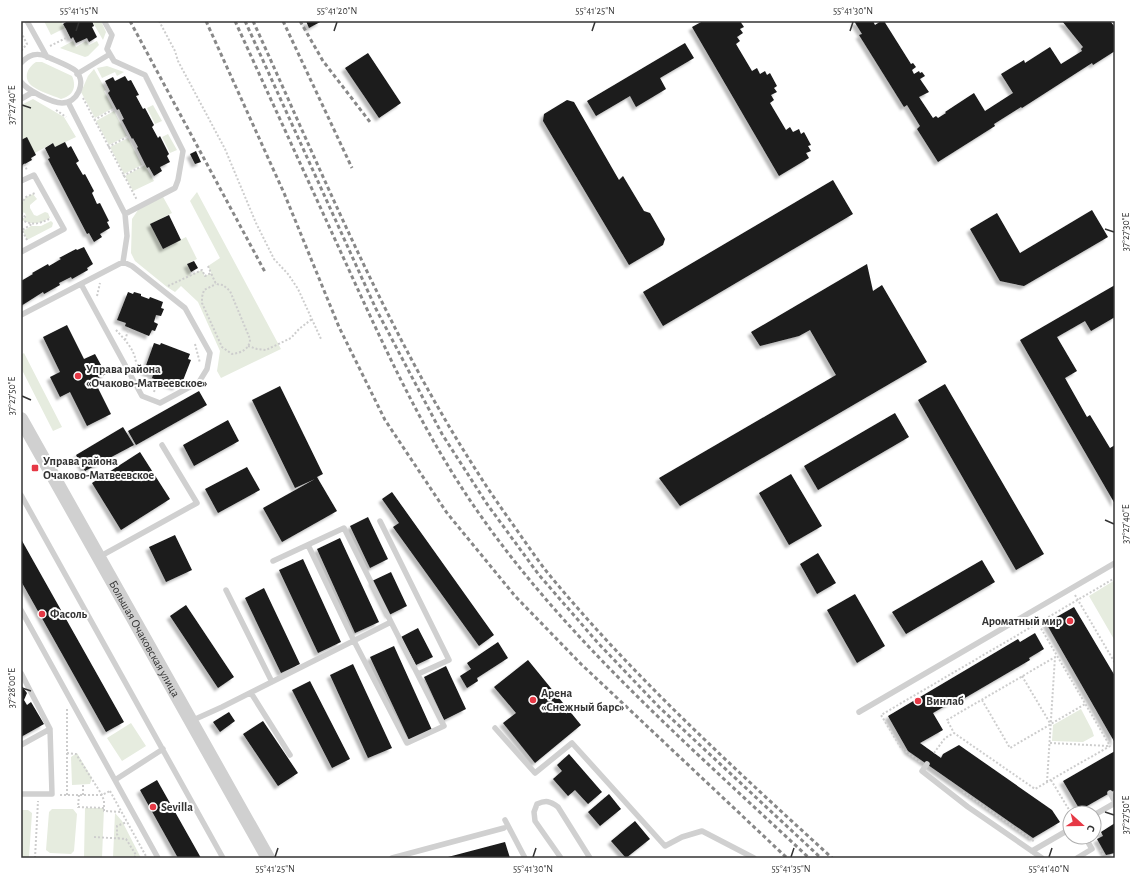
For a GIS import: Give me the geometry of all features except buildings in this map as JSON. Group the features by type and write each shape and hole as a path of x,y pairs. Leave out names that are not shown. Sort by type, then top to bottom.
{"street":[{"name":"Большая Очаковская улица","path":"21,419 268,858"}],"lane":[{"path":"27,21 47,57"},
{"path":"104,21 112,35 107,49 114,61 145,75 183,150 178,180 175,188 125,214"},
{"path":"21,63 26,57 33,54 40,54 47,57 75,70 78,74 80,90 77,95 68,102 57,103 26,88 21,82"},
{"path":"78,74 110,54"},
{"path":"21,99 33,92"},
{"path":"68,102 125,214 127,236 123,262"},
{"path":"21,181 34,175 64,229 21,252"},
{"path":"21,315 123,262"},
{"path":"81,284 142,396 160,403 199,382 207,369 210,353 184,308 132,266 123,262"},
{"path":"98,557 197,503 162,445"},
{"path":"21,495 223,858"},
{"path":"380,521 449,660 418,674"},
{"path":"274,561 344,528 444,726 407,743 354,640 308,545"},
{"path":"859,712 1115,563"},
{"path":"226,590 272,682"},
{"path":"21,610 158,858"},
{"path":"191,721 251,693 391,622"},
{"path":"21,673 50,729 52,794 21,794"},
{"path":"251,693 290,754"},
{"path":"495,728 535,773 572,743 665,846 682,837 702,831 754,858"},
{"path":"21,746 50,729"},
{"path":"115,780 163,749"},
{"path":"926,765 922,771 968,807 1042,858"},
{"path":"1102,810 1115,803 1110,793"},
{"path":"561,858 535,821 534,812 537,804 544,801 550,801 558,807 590,858"},
{"path":"505,820 525,858"},
{"path":"392,858 504,828"},
{"path":"1032,851 1062,834"},
{"path":"1077,858 1092,849 1089,845"}],"path":[{"path":"159,21 175,51 178,61 225,149 256,223 274,259 288,274 298,289 321,339"},
{"path":"21,32 27,44 21,51"},
{"path":"43,50 66,38"},
{"path":"82,96 140,206"},
{"path":"51,107 66,116 69,123"},
{"path":"94,120 112,110"},
{"path":"108,147 127,137"},
{"path":"24,164 28,172"},
{"path":"123,176 142,166"},
{"path":"21,203 26,197 42,189"},
{"path":"21,214 25,216 21,219 32,224 40,224 56,215"},
{"path":"28,241 22,230 32,224"},
{"path":"208,266 216,284"},
{"path":"162,290 202,270 205,276 211,273"},
{"path":"81,284 87,287 101,279 96,294 97,299"},
{"path":"216,284 223,284 230,291 250,338 250,343 246,350 239,354 232,354 222,347 202,303 204,290 216,284"},
{"path":"248,346 266,350 291,338 299,329 312,319"},
{"path":"113,326 125,340 136,360 135,370"},
{"path":"125,340 129,328"},
{"path":"196,338 195,344 200,363 198,366"},
{"path":"149,390 155,392 158,380"},
{"path":"926,765 901,748 881,715 1115,578"},
{"path":"1072,588 1115,663"},
{"path":"1032,612 1056,657 1110,746"},
{"path":"1056,657 947,720 954,733 1035,789 1110,746"},
{"path":"1047,782 1056,657"},
{"path":"1022,676 1051,724"},
{"path":"982,700 1010,748 1085,704"},
{"path":"67,708 67,795"},
{"path":"934,753 945,738 954,733"},
{"path":"1050,743 1110,746"},
{"path":"67,754 76,754 102,795 104,801 104,811 122,812"},
{"path":"1051,780 1066,805"},
{"path":"83,785 83,795"},
{"path":"52,794 102,795 118,787"},
{"path":"958,788 1041,846"},
{"path":"110,791 147,858"},
{"path":"35,858 38,794"},
{"path":"79,795 78,807 104,808"},
{"path":"120,838 117,834 117,826 127,822"},
{"path":"94,837 126,839 136,855 134,858"}],"shaded area":[{"path":"44,21 61,21 65,28 51,35"},
{"path":"92,21 101,21 106,32 103,40"},
{"path":"73,41 76,47 86,41 89,45 97,41 99,45 85,57 60,48"},
{"path":"36,62 42,62 72,76 74,87 71,93 65,98 61,99 42,92 32,86 27,80 27,73"},
{"path":"107,66 124,72 117,76 115,72 102,78 97,68"},
{"path":"94,69 106,90 104,91 113,108 95,118 81,92 88,76"},
{"path":"33,99 64,117 76,137 55,147 53,143 35,153 21,140 21,105"},
{"path":"153,105 162,121 155,124 147,108"},
{"path":"114,111 127,136 109,145 96,121"},
{"path":"168,134 177,150 170,153 162,137"},
{"path":"128,138 142,165 124,174 110,147"},
{"path":"145,165 154,181 133,191 125,176"},
{"path":"197,192 281,349 221,378 217,371 220,351 198,302 181,286 175,292 167,287 135,261 131,253 132,219 138,210 162,195 172,213 151,224 163,249 186,237 197,259 187,264 191,272 190,275 202,270 205,276 211,273 208,266 220,258 190,201"},
{"path":"33,194 37,199 30,205 34,215 37,216 45,212 48,213 50,218 43,222 29,223 22,220 26,216 25,213 21,212 22,202 26,197"},
{"path":"51,221 53,223 52,227 27,240 23,231 31,226 41,226"},
{"path":"24,353 62,427 53,431 21,368 21,355"},
{"path":"1115,580 1115,641 1089,596"},
{"path":"1081,709 1094,736 1083,742 1052,741 1053,725"},
{"path":"131,723 146,746 122,761 107,738"},
{"path":"77,753 92,778 90,784 72,785 71,757"},
{"path":"85,808 104,808 102,858 84,858"},
{"path":"52,809 73,809 77,814 74,851 71,854 50,853 46,850 49,812"},
{"path":"21,810 28,810 32,813 28,858 21,858"},
{"path":"115,813 122,821 141,858 113,858"}],"railway":[{"path":"130,21 265,272"},
{"path":"206,21 284,193 339,327 385,420 447,513 515,596 581,664 787,858"},
{"path":"235,21 363,301 408,394 441,454 478,512 514,560 552,606 592,650 677,735 809,858"},
{"path":"245,21 376,309 442,434 487,504 539,575 598,643 659,707 821,858"},
{"path":"253,21 330,193 384,306 443,417 499,505 547,572 614,648 649,685 721,755 832,858"},
{"path":"283,21 352,168"},
{"path":"300,21 323,61 370,122"}],"place":[{"name":"Управа района «Очаково-Матвеевское»","path":"78,376"},
{"name":"Управа района Очаково-Матвеевское","path":"35,468"},
{"name":"Фасоль","path":"42,614"},
{"name":"Ароматный мир","path":"1070,621"},
{"name":"Арена «Снежный барс»","path":"533,700"},
{"name":"Винлаб","path":"918,701"},
{"name":"Sevilla","path":"153,807"}]}
